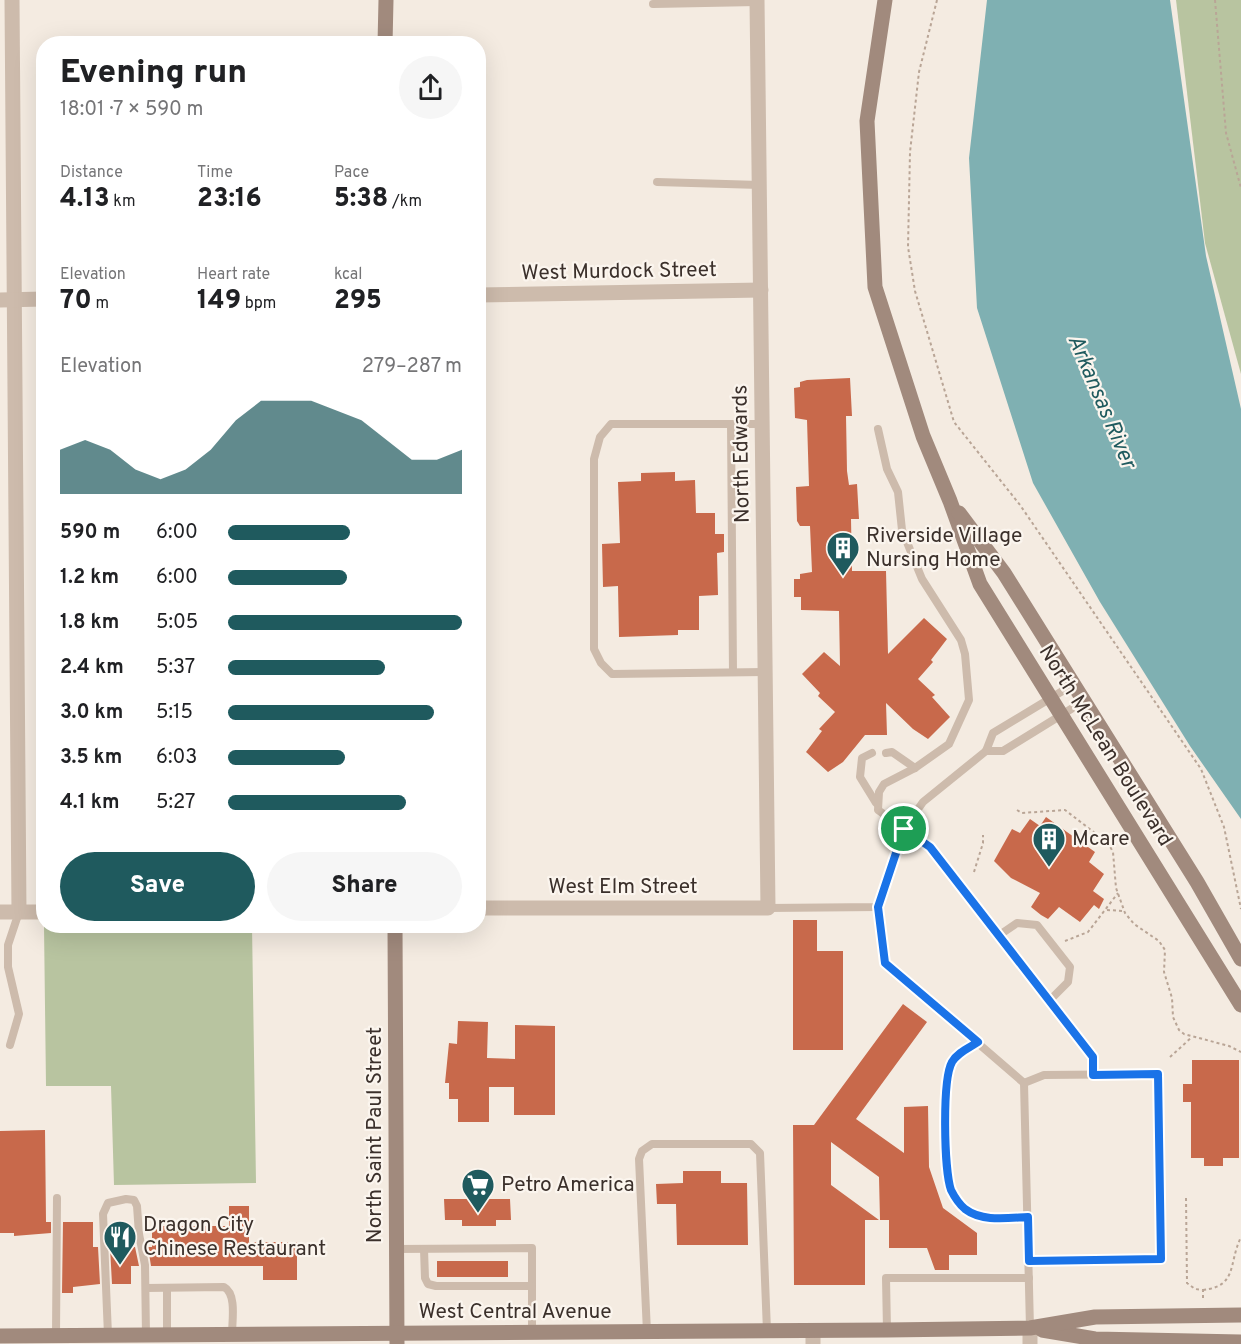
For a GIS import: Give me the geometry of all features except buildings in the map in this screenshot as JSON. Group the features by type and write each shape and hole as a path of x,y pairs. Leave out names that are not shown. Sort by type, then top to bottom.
{"main road":[{"path":"386,0 386,36"},
{"name":"North McLean Boulevard","path":"885,0 867,121 875,287 923,436 950,501 980,584 1241,1005"},
{"name":"North McLean Boulevard","path":"950,501 1004,573 1197,882 1241,959"},
{"name":"North Saint Paul Street","path":"395,933 397,1339"},
{"name":"West Central Avenue","path":"0,1336 168,1335 191,1339 232,1334 397,1339 501,1339 532,1333 604,1338 647,1332 710,1338 767,1332 813,1338 886,1330 1030,1328 1095,1317 1241,1315"},
{"name":"West Central Avenue","path":"1030,1328 1095,1339 1241,1342"}],"street":[{"path":"12,0 7,300 19,912"},
{"name":"North Edwards","path":"758,1 768,908"},
{"name":"West Murdock Street","path":"486,295 761,290"},
{"path":"7,300 36,299"},
{"name":"West Elm Street","path":"486,908 768,908"},
{"path":"0,912 36,912"},
{"path":"1030,1328 1030,1344"}],"lane":[{"path":"653,4 758,1"},
{"path":"657,182 760,185"},
{"path":"762,424 611,424 600,437 594,459 594,649 601,663 612,674 765,672"},
{"path":"731,424 733,672"},
{"path":"876,803 884,784 938,754 956,734 969,700 961,640 922,579 902,531 898,492 887,469 878,429"},
{"path":"1030,1328 1024,1083 885,963 878,907 904,829 923,802 986,751 993,733 1074,684"},
{"path":"986,751 1004,752 1084,701"},
{"path":"886,753 892,752 915,768"},
{"path":"872,753 862,759 860,777 883,815 930,847 1093,1057 1093,1075"},
{"path":"768,908 878,907"},
{"path":"10,1045 19,1014 8,967 8,945 19,912"},
{"path":"998,936 1017,922 1037,925 1070,967 1068,982 1049,1001"},
{"path":"978,1042 957,1055 950,1068 947,1083 946,1160 952,1192 965,1209 986,1218 1028,1217"},
{"path":"1024,1083 1044,1075 1158,1074 1161,1259 1029,1261"},
{"path":"647,1332 639,1159 642,1151 652,1144 751,1144 760,1153 767,1332"},
{"path":"56,1336 57,1198"},
{"path":"108,1335 103,1214 104,1207 116,1199 134,1200 137,1206 146,1288 146,1335"},
{"path":"396,1249 532,1248 532,1333"},
{"path":"424,1249 425,1278 428,1284 436,1286 532,1286"},
{"path":"886,1330 886,1278 1029,1278"},
{"path":"146,1288 224,1287 229,1289 232,1295 232,1334"},
{"path":"167,1288 168,1335"}],"path":[{"path":"937,0 919,72 910,152 908,248 915,291 954,422 1020,505 1201,769 1224,827 1241,909"},
{"path":"1215,0 1226,133 1241,188"},
{"path":"1017,810 1022,813 1065,810 1108,843 1113,852 1118,893 1124,911 1134,924 1159,941 1165,950 1164,972 1172,998 1175,1024 1184,1034 1229,1046 1241,1052"},
{"path":"974,872 983,843 983,835"},
{"path":"1065,941 1088,932 1118,893"},
{"path":"1107,910 1124,911"},
{"path":"1170,1057 1192,1037"},
{"path":"1186,1198 1187,1283 1196,1289 1203,1290 1221,1287 1227,1281 1241,1238"},
{"path":"1203,1290 1203,1298"}],"green space":[{"path":"1176,0 1241,0 1241,374 1205,243"},
{"path":"44,933 252,933 256,1183 114,1185 111,1086 46,1086"}],"water":[{"name":"Arkansas River","path":"987,0 1170,0 1206,256 1241,409 1241,819 1190,746 1100,602 1033,483 977,308 969,158"}],"place":[{"name":"Riverside Village Nursing Home","path":"843,577"},
{"name":"Mcare","path":"1049,868"},
{"name":"Petro America","path":"478,1214"},
{"name":"Dragon City Chinese Restaurant","path":"120,1266"}],"route":[{"path":"904,829 930,847 1093,1057 1093,1075 1158,1074 1161,1259 1029,1261 1028,1217 986,1218 965,1209 952,1192 946,1160 947,1083 950,1068 957,1055 978,1042 885,963 878,907 884,883 904,829"}]}
